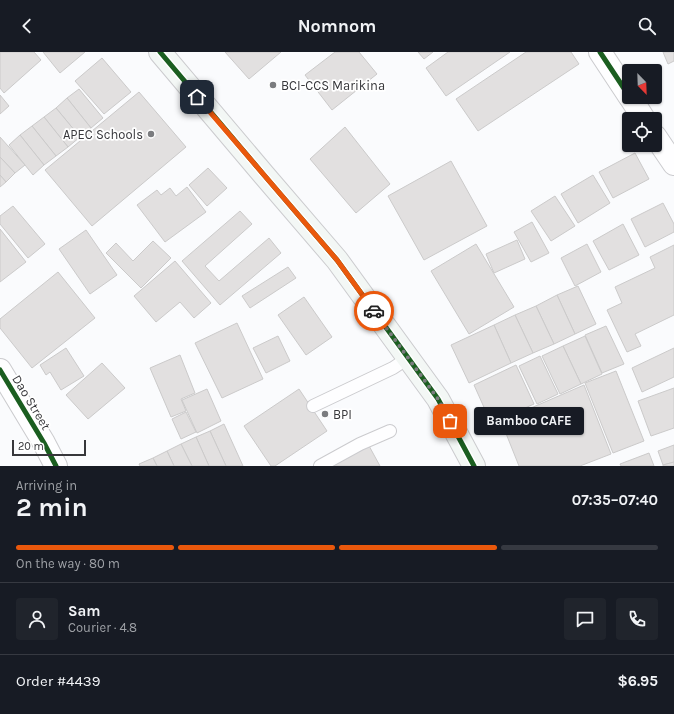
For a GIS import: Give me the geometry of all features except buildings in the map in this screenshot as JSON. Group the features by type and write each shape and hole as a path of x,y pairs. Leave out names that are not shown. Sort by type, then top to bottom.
{"main road":[{"path":"160,52 337,260 438,399 474,466"}],"street":[{"path":"600,52 622,85"},
{"path":"662,146 674,164"},
{"name":"Dao Street","path":"0,370 40,436 56,466"}],"lane":[{"path":"313,406 392,368 408,358"},
{"path":"320,466 360,444 390,431"}],"cycle path":[{"path":"160,52 337,260 438,399 474,466"},
{"path":"600,52 622,85"},
{"path":"0,370 44,443 56,466"}],"way so far":[{"path":"374,311 438,399 450,421"}],"place":[{"name":"BCI-CCS Marikina","path":"273,85"},
{"name":"APEC Schools","path":"151,134"},
{"name":"BPI","path":"325,414"},
{"name":"Bamboo CAFE","path":"450,421"}],"route":[{"path":"197,97 337,260 374,311"}]}
